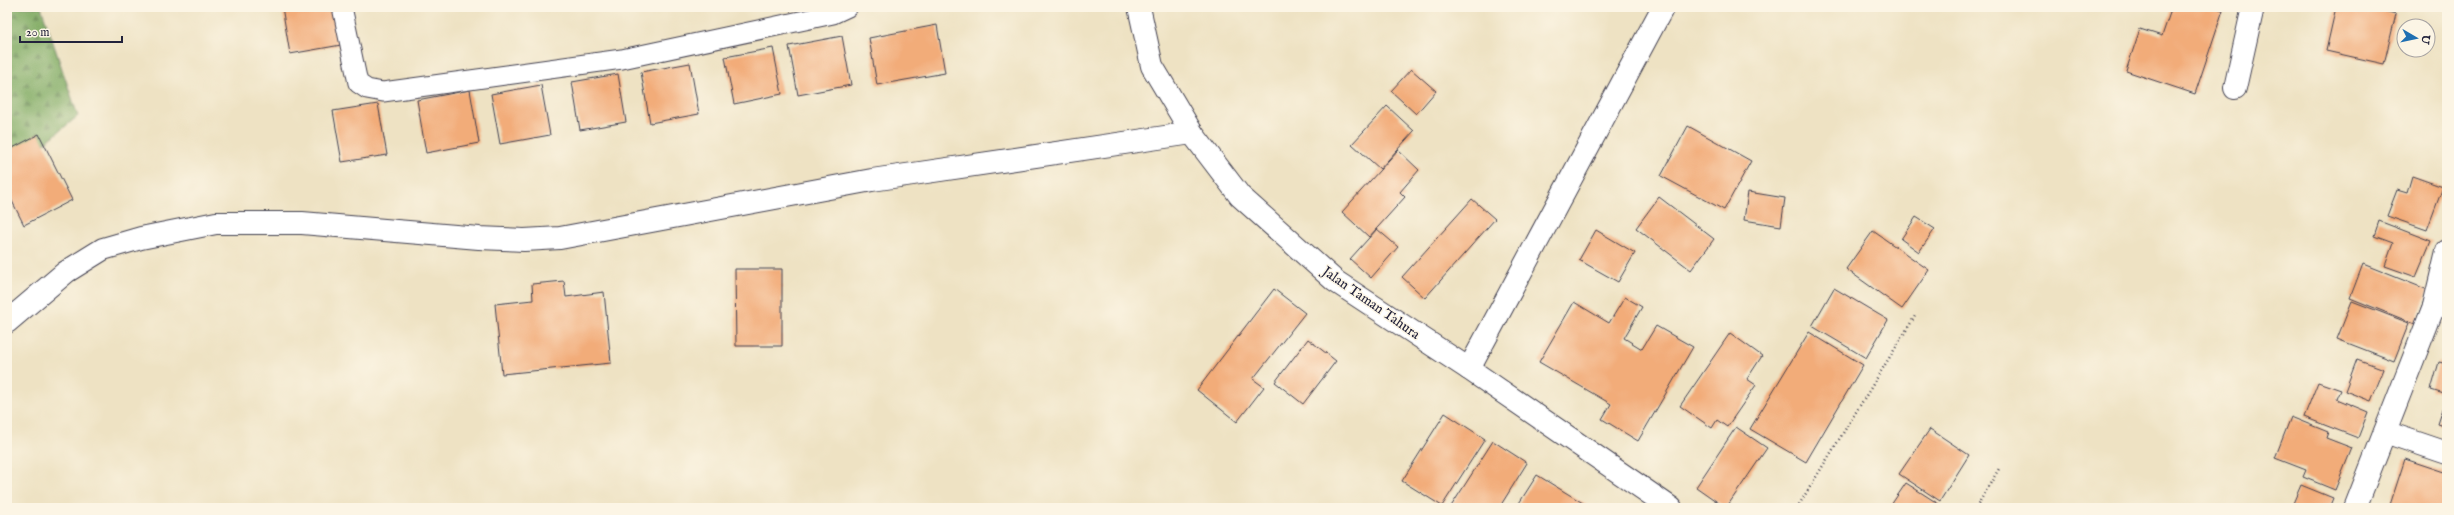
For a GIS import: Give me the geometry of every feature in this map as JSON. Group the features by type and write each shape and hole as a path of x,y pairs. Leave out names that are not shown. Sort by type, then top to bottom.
{"street":[{"name":"Jalan Taman Tahura","path":"1138,7 1152,66 1192,133 1240,196 1335,281 1469,369 1671,508"},
{"path":"1469,369 1663,7"},
{"path":"2235,88 2253,7"},
{"path":"7,322 66,272 103,249 141,238 216,223 302,223 479,238 524,240 560,238 872,180 1192,133"},
{"path":"2355,508 2384,432 2440,308 2447,251"},
{"path":"2384,432 2447,453"}],"lane":[{"path":"342,7 358,83 367,89 383,92 622,59 833,14 848,7"}],"path":[{"path":"1797,508 1915,316"},
{"path":"1976,508 2000,467"}],"green space":[{"path":"7,7 41,7 78,116 7,174"}],"building":[{"path":"282,7 335,7 341,45 290,54"},
{"path":"2172,7 2214,7 2223,10 2195,94 2126,71 2140,29 2162,36"},
{"path":"2336,7 2368,7 2396,14 2384,64 2326,51"},
{"path":"937,25 945,73 877,85 869,38"},
{"path":"842,36 851,85 798,95 789,46"},
{"path":"773,48 782,94 734,104 725,57"},
{"path":"690,63 699,114 650,123 641,72"},
{"path":"1411,69 1436,91 1416,114 1391,91"},
{"path":"618,74 626,122 580,130 572,82"},
{"path":"541,85 550,135 500,144 491,94"},
{"path":"470,90 479,143 426,153 417,100"},
{"path":"378,104 387,155 342,162 333,111"},
{"path":"1387,106 1414,131 1380,169 1352,144"},
{"path":"1688,126 1751,161 1724,210 1661,176"},
{"path":"39,134 72,200 24,225 7,191 7,151"},
{"path":"1398,150 1419,170 1400,192 1405,197 1369,237 1342,212"},
{"path":"2412,176 2443,187 2427,230 2387,216 2397,190 2407,193"},
{"path":"1748,192 1785,198 1781,226 1744,220"},
{"path":"1659,197 1714,239 1691,270 1636,228"},
{"path":"1472,199 1495,219 1425,298 1402,277"},
{"path":"1916,217 1935,229 1919,252 1901,239"},
{"path":"2379,221 2431,241 2416,277 2385,266 2393,243 2374,236"},
{"path":"1377,229 1398,247 1371,278 1350,259"},
{"path":"1596,230 1635,253 1618,282 1579,260"},
{"path":"1873,231 1929,270 1902,309 1846,269"},
{"path":"2363,264 2428,290 2415,324 2350,298"},
{"path":"735,269 782,269 782,346 736,346"},
{"path":"564,281 566,297 604,292 611,363 502,374 495,304 533,300 532,284"},
{"path":"1834,288 1888,320 1866,358 1812,326"},
{"path":"1274,289 1305,313 1253,379 1264,387 1237,422 1197,390"},
{"path":"1625,297 1642,307 1624,338 1642,349 1656,326 1693,347 1638,441 1602,419 1611,404 1539,362 1574,302 1609,323"},
{"path":"2352,301 2409,323 2394,361 2337,339"},
{"path":"1809,332 1863,365 1806,462 1750,429"},
{"path":"1730,333 1762,356 1747,379 1756,385 1727,427 1717,420 1712,428 1680,406"},
{"path":"1308,339 1336,361 1303,404 1275,382"},
{"path":"2357,359 2384,369 2371,401 2345,391"},
{"path":"2439,362 2447,364 2447,395 2431,390"},
{"path":"2318,382 2341,390 2337,399 2368,412 2358,438 2304,417"},
{"path":"2447,397 2447,427 2438,424"},
{"path":"1445,413 1485,439 1442,506 1402,481"},
{"path":"2291,417 2328,432 2326,438 2352,448 2335,490 2303,477 2306,470 2275,458"},
{"path":"1736,427 1767,448 1726,508 1696,487"},
{"path":"1930,429 1969,455 1940,501 1899,474"},
{"path":"1493,441 1527,463 1499,508 1450,508"},
{"path":"2405,459 2447,473 2447,508 2389,508"},
{"path":"1537,475 1591,508 1516,508"},
{"path":"1906,483 1945,508 1889,508"},
{"path":"2301,485 2333,498 2329,508 2291,508"}]}
